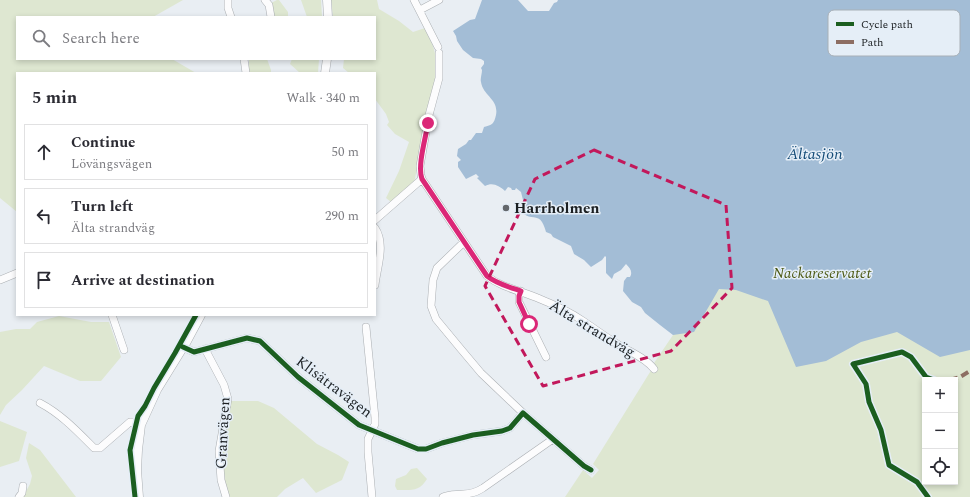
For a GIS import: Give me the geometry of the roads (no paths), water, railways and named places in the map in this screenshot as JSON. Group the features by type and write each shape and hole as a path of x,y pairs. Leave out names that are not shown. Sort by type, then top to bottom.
{"main road":[{"path":"327,0 328,16"},
{"path":"325,72 327,60"},
{"path":"139,497 137,470 141,424 157,390 200,316"}],"street":[{"path":"228,0 228,8 231,16"},
{"path":"265,0 269,5 271,16"},
{"path":"376,219 422,179 420,175 420,166 438,78 439,50 414,0"},
{"path":"420,10 439,0"},
{"path":"244,60 246,72"},
{"name":"Älta strandväg","path":"422,179 487,276 492,281 540,299 577,317 618,345 649,363 654,369"},
{"path":"376,230 380,238 380,248 376,278"},
{"path":"464,242 437,268 432,280 431,306 436,319 481,373 552,439 584,466 592,470"},
{"path":"0,280 16,273"},
{"path":"521,291 519,302 546,357"},
{"path":"112,316 124,350"},
{"path":"366,327 376,418 375,424 368,439 372,497"},
{"name":"Klisätravägen","path":"183,347 194,352 247,338 260,341 298,377 360,425 418,449 426,449 473,435 502,431 510,428 523,413"},
{"name":"Granvägen","path":"205,349 224,385 228,399 219,450 221,480 226,497"},
{"path":"40,403 66,420 94,448 100,448 130,422 141,424"},
{"path":"443,497 447,495 477,492 552,439"},
{"path":"19,497 22,493 23,486"}],"water":[{"name":"Ältasjön","path":"482,0 518,0 528,11 549,11 558,0 970,0 970,350 940,357 897,332 861,342 826,361 796,367 768,301 736,290 719,289 694,332 673,335 645,313 641,307 632,302 623,291 624,281 627,277 630,277 631,273 626,264 621,270 614,274 612,279 606,273 605,256 602,260 591,267 584,260 574,254 571,246 546,232 543,224 538,218 524,214 521,192 516,188 515,190 512,190 508,187 505,191 496,185 491,184 485,186 477,178 479,177 476,174 466,179 458,167 458,162 461,160 457,156 458,149 471,140 476,133 482,133 484,127 491,125 496,115 493,101 482,87 481,68 484,61 473,58 463,50 453,31 470,20 475,19"}],"place":[{"name":"Harrholmen","path":"506,208"}],"park label":[{"name":"Nackareservatet","path":"822,273"}]}
